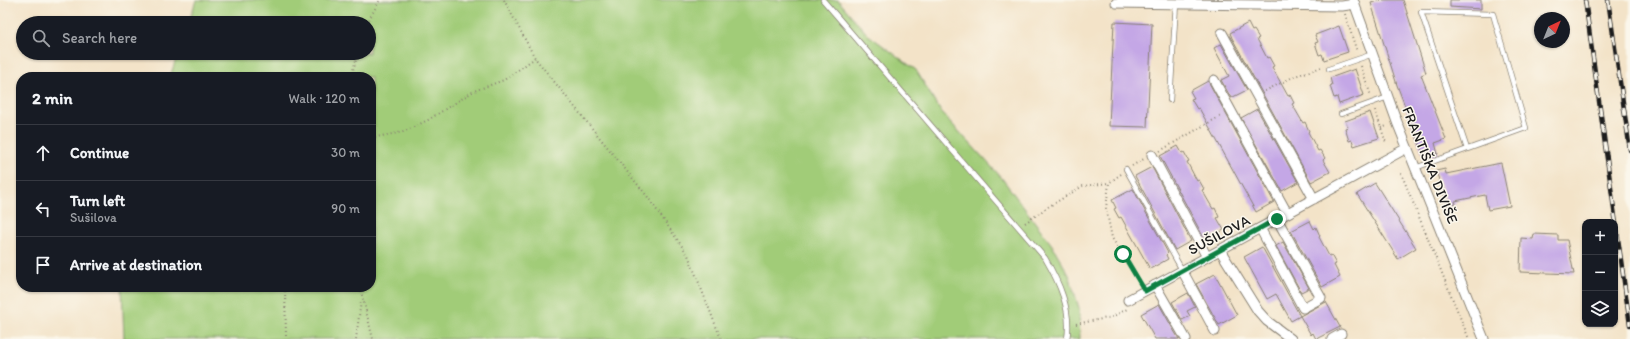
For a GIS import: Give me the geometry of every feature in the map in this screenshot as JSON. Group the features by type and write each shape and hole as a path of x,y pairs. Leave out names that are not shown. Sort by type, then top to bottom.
{"street":[{"path":"1116,3 1342,6 1354,2"},
{"name":"FRANTIŠKA DIVIŠE","path":"1354,2 1407,148 1484,339"},
{"path":"1222,33 1314,199"},
{"path":"1214,80 1287,214"},
{"name":"SUŠILOVA","path":"1128,300 1407,148"},
{"path":"1152,155 1207,257"},
{"path":"1260,228 1303,308 1321,298 1277,219"},
{"path":"1220,250 1258,311 1267,322 1292,339"},
{"path":"1182,270 1215,331"},
{"path":"1155,285 1186,339"},
{"path":"1332,339 1341,334"}],"lane":[{"path":"823,0 1045,258 1057,279 1066,301 1067,339"},
{"path":"1170,100 1176,3"},
{"path":"1415,168 1526,128 1493,14 1421,12 1467,149"},
{"path":"1329,69 1373,54"},
{"path":"1341,114 1388,97"},
{"path":"1126,169 1182,270"}],"path":[{"path":"371,16 380,0"},
{"path":"504,0 535,58 647,196 688,255 721,339"},
{"path":"1342,6 1386,143"},
{"path":"376,137 403,132 428,120 474,91 504,80 535,58"},
{"path":"352,72 356,60"},
{"path":"1257,96 1295,76 1327,65 1329,69"},
{"path":"1145,291 1112,238 1106,208 1109,183 1116,176 1124,173 1126,169 1230,111"},
{"path":"1401,173 1469,339"},
{"path":"1019,228 1048,207 1083,186 1109,183"},
{"path":"285,292 286,339"},
{"path":"361,292 374,339"},
{"path":"356,339 362,299"},
{"path":"1067,325 1112,317 1126,310 1130,306 1128,300"}],"green space":[{"path":"196,0 838,0 867,34 916,70 941,112 1001,177 1052,245 1069,275 1079,308 1080,339 124,339 122,292 376,292 376,72 172,72 176,60 376,60 376,16 191,16"}],"building":[{"path":"1382,0 1403,0 1426,73 1421,75 1446,139 1435,143 1438,154 1425,159 1397,85 1371,3"},
{"path":"1450,0 1481,0 1481,9 1450,7"},
{"path":"1114,22 1152,24 1147,127 1109,126"},
{"path":"1248,23 1252,31 1254,30 1259,38 1257,39 1267,58 1269,57 1274,66 1272,67 1288,96 1290,95 1294,103 1292,104 1303,123 1305,122 1309,131 1308,132 1318,151 1320,150 1325,158 1323,160 1330,172 1311,182 1230,33"},
{"path":"1339,26 1348,52 1324,60 1322,54 1319,55 1315,43 1318,42 1315,35"},
{"path":"1221,44 1247,90 1231,98 1221,80 1229,76 1214,48"},
{"path":"1355,69 1364,95 1339,104 1337,97 1334,98 1330,86 1332,85 1330,78"},
{"path":"1208,81 1274,202 1256,212 1199,108 1197,109 1191,99 1194,98 1190,91"},
{"path":"1257,109 1298,182 1282,191 1241,118"},
{"path":"1370,112 1379,138 1354,146 1352,140 1349,141 1345,128 1348,127 1345,121"},
{"path":"1178,146 1182,153 1184,152 1189,161 1187,162 1197,181 1199,180 1204,189 1202,190 1213,209 1215,208 1219,217 1217,218 1224,230 1205,240 1160,156"},
{"path":"1501,163 1510,206 1488,210 1485,195 1455,201 1456,204 1448,207 1436,171 1445,169 1446,174"},
{"path":"1152,167 1191,241 1175,250 1135,176"},
{"path":"1375,183 1416,248 1398,259 1357,194"},
{"path":"1133,189 1168,253 1166,255 1168,259 1150,269 1121,217 1119,218 1114,209 1116,208 1112,200"},
{"path":"1310,221 1314,229 1316,227 1320,236 1319,237 1329,256 1331,255 1336,264 1334,265 1340,277 1322,287 1291,231"},
{"path":"1534,234 1558,235 1558,240 1567,240 1574,274 1520,272 1521,238 1533,239"},
{"path":"1283,242 1309,288 1301,292 1276,246"},
{"path":"1262,247 1300,316 1291,321 1276,294 1267,299 1244,257"},
{"path":"1215,274 1237,315 1219,325 1196,284"},
{"path":"1188,293 1195,307 1187,311 1190,316 1182,320 1172,302"},
{"path":"1326,302 1340,327 1316,339 1313,333 1311,335 1300,316"},
{"path":"1159,304 1179,339 1155,339 1141,314"}],"railway":[{"path":"1585,0 1630,325"},
{"path":"1608,0 1630,150"}],"route":[{"path":"1123,254 1145,291 1277,219"}]}
